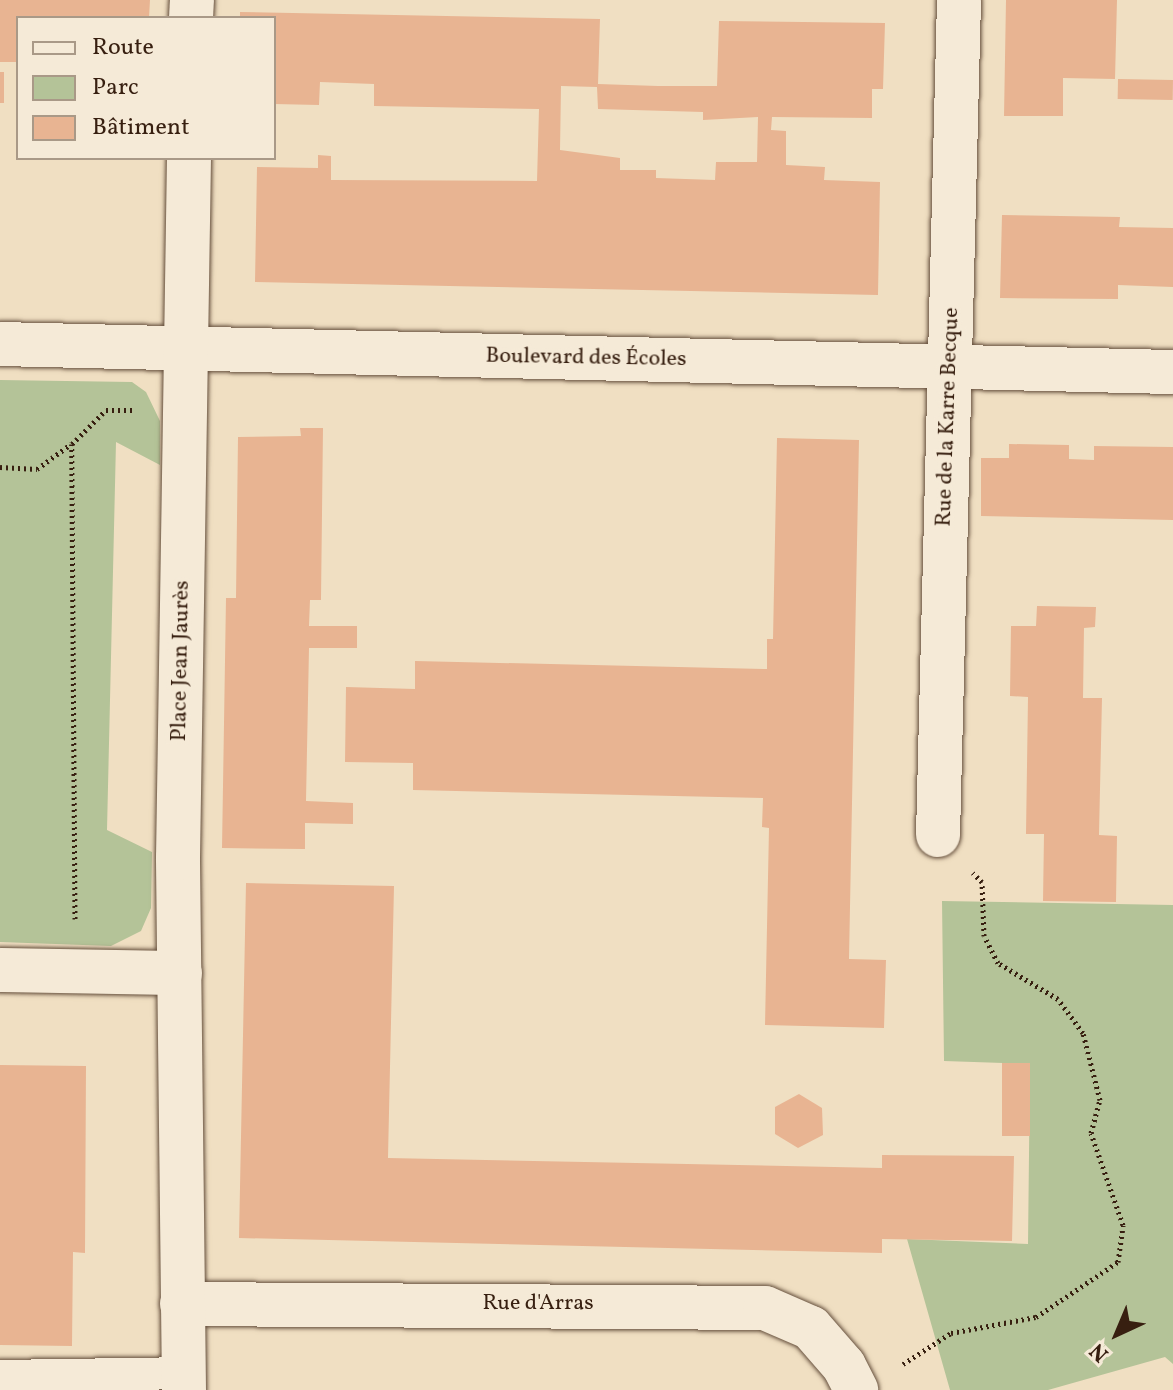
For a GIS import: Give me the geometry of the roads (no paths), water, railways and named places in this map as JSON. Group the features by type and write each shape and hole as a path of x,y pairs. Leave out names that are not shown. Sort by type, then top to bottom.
{"street":[{"name":"Rue de la Karre Becque","path":"938,835 959,0"},
{"name":"Place Jean Jaurès","path":"183,1382 180,973 189,160"},
{"name":"Boulevard des Écoles","path":"0,344 1173,372"},
{"path":"0,970 180,973"},
{"name":"Rue d'Arras","path":"182,1304 765,1308 811,1328 844,1366 856,1390"}],"lane":[{"path":"0,1376 183,1382"}]}
